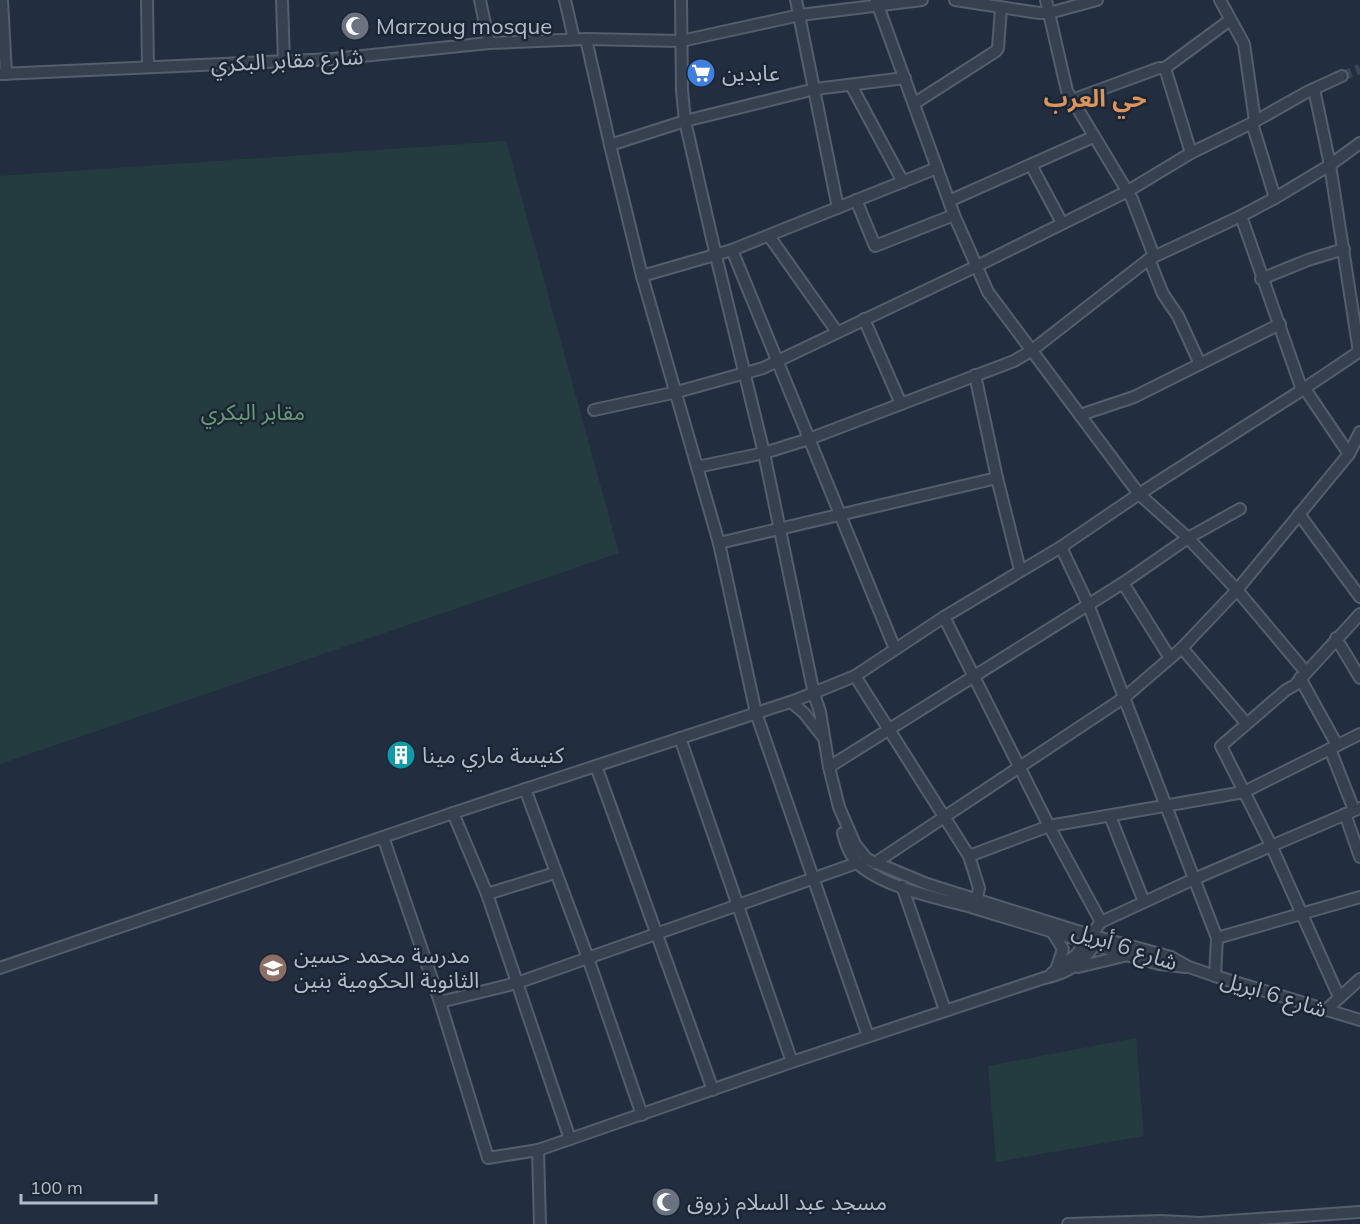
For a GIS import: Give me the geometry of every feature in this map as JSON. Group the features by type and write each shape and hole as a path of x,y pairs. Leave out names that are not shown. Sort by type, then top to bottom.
{"street":[{"path":"2,0 3,74"},
{"path":"147,0 148,68"},
{"path":"282,0 284,61"},
{"path":"480,0 489,43"},
{"path":"565,0 574,39"},
{"name":"شارع 6 أبريل","path":"681,0 682,90 685,121 764,453 814,694 820,712 844,838 857,863 874,874 902,886 975,904 1093,940 1126,955 1168,965 1189,967"},
{"path":"796,0 838,208"},
{"name":"شارع مقابر البكري","path":"3,74 360,57 489,43 574,39 681,41 800,15 877,2 922,0"},
{"path":"955,0 1030,13 1049,13 1097,0"},
{"path":"1046,0 1062,76 1072,100 1128,191 1163,294 1178,316 1200,364"},
{"path":"1221,0 1244,44 1253,122 1275,198"},
{"path":"877,2 954,215 988,292 1138,494 1188,538 1237,590 1303,675 1334,747 1353,811 1360,857"},
{"path":"915,104 996,51 1001,8"},
{"path":"1072,100 1159,68 1165,68 1230,20"},
{"path":"586,39 642,276 719,543 756,713 868,1036"},
{"path":"1165,68 1191,153"},
{"path":"594,410 745,374 778,360 977,266 1128,191 1191,153 1342,76"},
{"path":"610,146 685,121 815,89 905,78"},
{"path":"851,85 903,182"},
{"path":"0,968 453,813 791,702 855,676 944,617 1060,547 1138,494 1303,390 1360,351 1330,165 1314,89"},
{"path":"949,201 1093,137"},
{"path":"697,467 764,453 809,439 1014,361 1031,351 1151,257 1275,198 1330,165 1360,143"},
{"path":"1031,165 1062,223"},
{"path":"642,276 716,256 937,168"},
{"path":"856,200 875,246 954,215"},
{"path":"1241,216 1303,390 1348,454"},
{"path":"769,236 837,332"},
{"path":"1262,279 1308,260 1344,249"},
{"path":"732,250 895,649"},
{"path":"864,320 902,404"},
{"path":"1080,415 1134,397 1280,324"},
{"path":"975,375 1020,570"},
{"path":"875,863 1125,697 1182,648 1237,590 1348,454 1360,432"},
{"path":"719,543 997,478"},
{"path":"829,767 1123,583 1188,538 1240,509"},
{"path":"1299,514 1360,597"},
{"path":"1060,547 1088,604 1217,938 1215,976"},
{"path":"1123,583 1170,658"},
{"path":"1339,997 1271,845 1221,746 1294,685 1360,614"},
{"path":"944,617 1049,826 1101,922"},
{"path":"1336,638 1360,678"},
{"path":"1182,648 1246,723"},
{"path":"855,676 969,856 979,888 975,904"},
{"path":"791,702 804,713 824,738"},
{"path":"969,856 1049,826 1244,792 1360,734"},
{"path":"680,738 792,1062"},
{"path":"596,766 713,1090"},
{"path":"525,789 588,958 642,1115"},
{"name":"شارع 6 أبريل","path":"839,807 859,851 875,863 1053,933 1171,957 1189,967"},
{"path":"1072,969 1093,940 1101,922 1271,845 1353,811"},
{"path":"453,813 487,894 570,1139"},
{"path":"1110,816 1144,902"},
{"path":"383,837 440,1002 488,1158 538,1150 945,1010 1044,978 1058,976 1072,969 1126,955"},
{"path":"440,1002 517,983 857,863"},
{"path":"487,894 555,873"},
{"path":"902,886 945,1010"},
{"path":"1217,938 1360,897"},
{"path":"1053,933 1063,950 1056,971"},
{"path":"1044,978 1056,971 1093,940"},
{"name":"شارع 6 ابريل","path":"1189,967 1360,1020"},
{"path":"1326,1010 1360,979"},
{"path":"538,1150 540,1224"},
{"path":"1068,1224 1200,1222 1360,1212"}],"green space":[{"name":"مقابر البكري","path":"506,141 619,553 0,764 0,176"},
{"path":"1136,1038 1144,1136 996,1162 988,1066"}],"tunnel":[{"path":"1342,76 1360,69"}],"place":[{"name":"Marzoug mosque","path":"355,26"},
{"name":"عابدين","path":"701,73"},
{"name":"كنيسة ماري مينا","path":"401,755"},
{"name":"مدرسة محمد حسين الثانوية الحكومية بنين","path":"273,968"},
{"name":"مسجد عبد السلام زروق","path":"666,1202"}],"district":[{"name":"حي العرب","path":"1095,99"}]}
